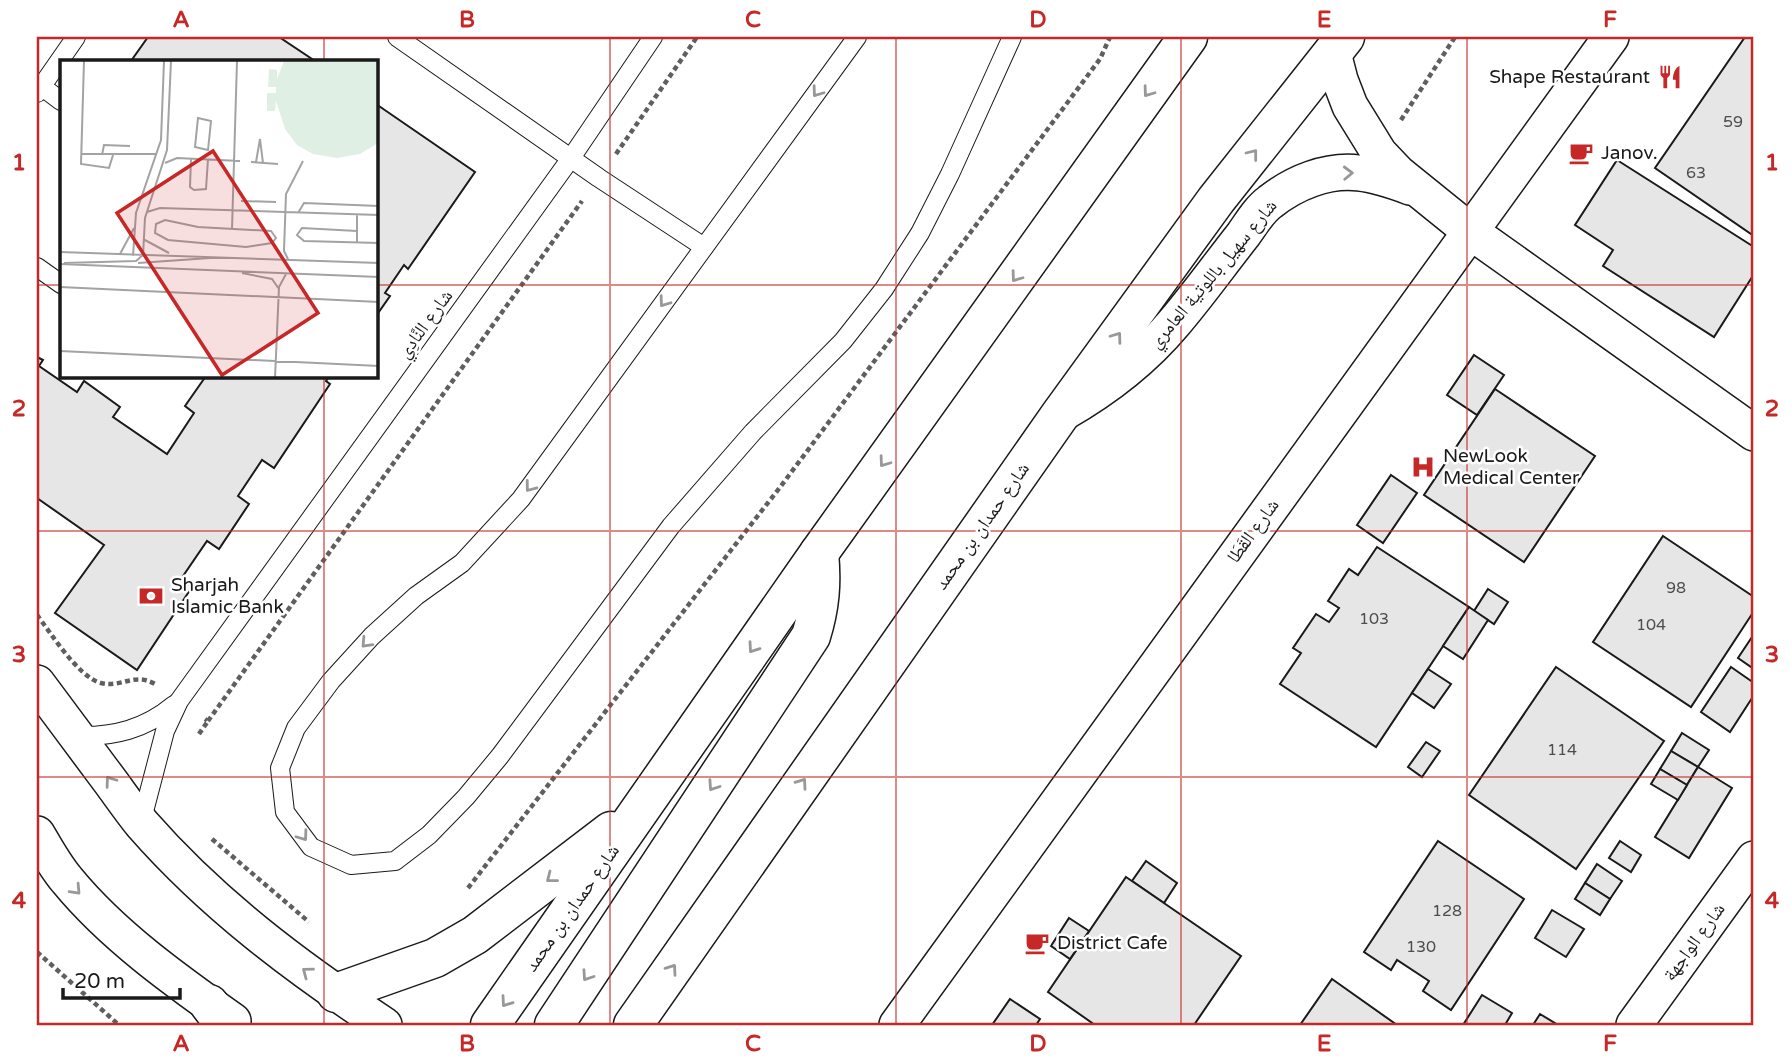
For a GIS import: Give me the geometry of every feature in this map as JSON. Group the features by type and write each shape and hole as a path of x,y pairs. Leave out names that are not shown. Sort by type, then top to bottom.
{"main road":[{"name":"شارع حمدان بن محمد","path":"490,1025 1175,45"},
{"name":"شارع حمدان بن محمد","path":"633,1025 1060,415 1216,200 1339,45"},
{"path":"554,1025 811,636 821,590 819,553"},
{"path":"336,993 435,958 475,935 643,806"}],"street":[{"name":"شارع القَطَا","path":"897,1025 1611,37"},
{"name":"شارع سهيل باللوتية العامري","path":"1339,45 1350,106 1379,153 1398,173 1471,232 1754,433"},
{"name":"شارع سهيل باللوتية العامري","path":"1060,415 1091,397 1149,351 1174,324 1268,204 1294,185 1324,175 1357,172 1389,179 1420,191"},
{"path":"37,683 141,823 218,902 259,936 384,1025"},
{"path":"37,834 65,879 97,912 225,1018"},
{"name":"شارع الواجهة","path":"1634,1025 1754,859"}],"lane":[{"path":"60,100 39,90 76,37"},
{"path":"397,37 599,178 704,247"},
{"name":"شارع النَّادِي","path":"141,823 165,731 179,701 571,158 653,37"},
{"path":"857,37 521,499 462,563 416,596 372,636 331,681 296,727 280,768 285,812 311,847 351,865 395,861 429,835 466,797 500,756 671,526 753,432 843,341 884,289 920,233 944,186 1012,37"},
{"path":"37,267 60,283"},
{"name":"شارع النَّادِي","path":"77,736 108,735 138,728 157,719 179,701"}],"path":[{"path":"192,744 599,178 696,37"},
{"path":"460,898 781,486 1100,59 1111,37"},
{"path":"1379,153 1455,37"},
{"path":"37,615 88,676 101,683 119,683 133,678 147,680 208,721"},
{"path":"210,837 314,926"},
{"path":"37,952 120,1025"}],"building":[{"path":"148,37 279,37 314,60 132,60"},
{"path":"1745,37 1754,37 1754,236 1655,168"},
{"path":"378,105 475,172 408,269 404,265 385,293 390,296 378,313"},
{"path":"1617,160 1754,247 1754,274 1714,337 1603,266 1613,250 1575,225"},
{"path":"1474,355 1504,375 1477,415 1447,395"},
{"path":"37,357 43,360 39,366 77,392 84,381 120,407 113,417 167,454 194,413 185,406 205,378 328,378 326,381 330,384 274,468 262,460 238,496 249,504 219,549 207,541 181,579 192,587 137,670 55,613 104,545 37,498"},
{"path":"1495,389 1595,456 1524,562 1424,495"},
{"path":"1391,475 1417,493 1383,543 1357,525"},
{"path":"1663,536 1754,597 1754,611 1691,707 1593,642"},
{"path":"1377,547 1469,607 1376,747 1280,684 1301,653 1293,648 1316,614 1329,622 1339,608 1328,601 1349,569 1358,575"},
{"path":"1488,589 1508,602 1494,624 1474,611"},
{"path":"1469,607 1488,620 1463,659 1443,646"},
{"path":"1754,634 1754,669 1738,658"},
{"path":"1556,667 1664,741 1576,869 1469,795"},
{"path":"1731,667 1754,683 1754,695 1730,732 1701,712"},
{"path":"1428,669 1451,684 1434,708 1412,693"},
{"path":"1682,733 1709,750 1698,767 1671,751"},
{"path":"1426,742 1440,751 1422,777 1408,767"},
{"path":"1671,751 1698,767 1687,785 1660,769"},
{"path":"1698,767 1732,788 1689,858 1655,837"},
{"path":"1660,769 1687,785 1678,800 1651,784"},
{"path":"1438,841 1524,899 1451,1010 1423,991 1429,981 1397,960 1391,970 1364,952"},
{"path":"1620,841 1641,855 1631,872 1609,858"},
{"path":"1146,861 1177,883 1164,903 1132,881"},
{"path":"1597,864 1622,881 1610,899 1585,883"},
{"path":"1126,877 1241,956 1194,1025 1095,1025 1048,992"},
{"path":"1585,883 1610,899 1600,915 1575,899"},
{"path":"1552,910 1584,929 1566,957 1535,938"},
{"path":"1069,918 1089,931 1070,959 1051,946"},
{"path":"1332,979 1397,1025 1300,1025"},
{"path":"1482,995 1512,1013 1505,1025 1463,1025"},
{"path":"1010,999 1040,1019 1036,1025 992,1025"},
{"path":"1540,1014 1558,1025 1533,1025"}],"place":[{"name":"Shape Restaurant","path":"1670,77"},
{"name":"Janov.","path":"1581,153"},
{"name":"NewLook Medical Center","path":"1423,467"},
{"name":"Sharjah Islamic Bank","path":"151,596"},
{"name":"District Cafe","path":"1037,943"}]}
